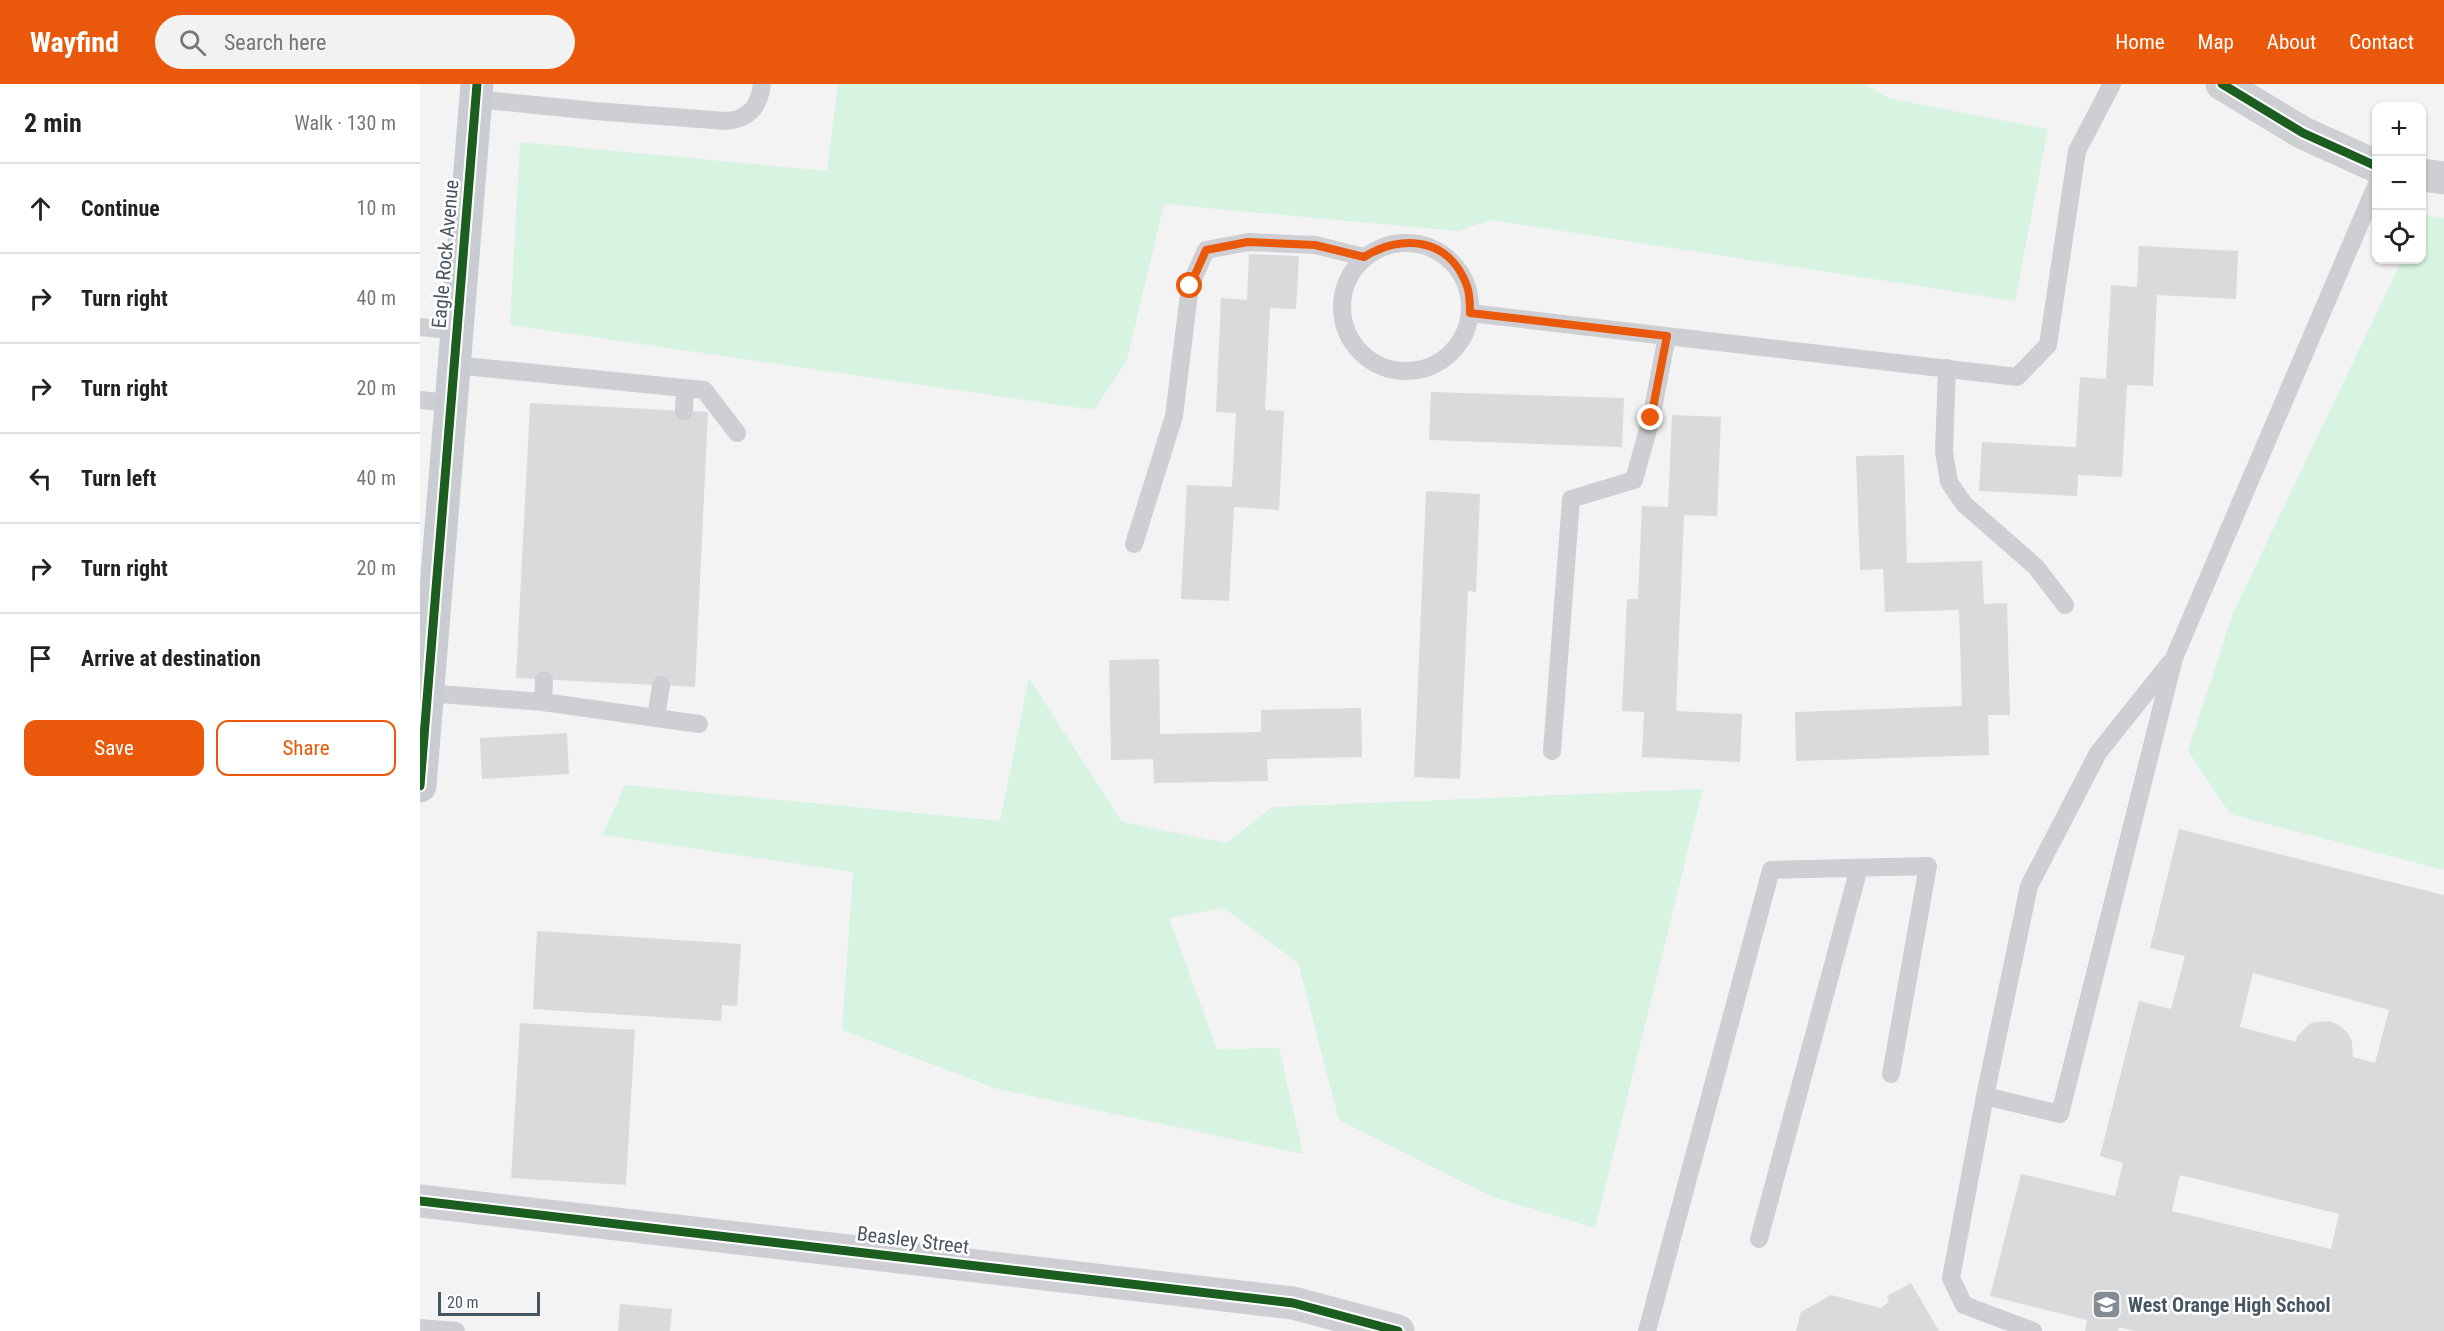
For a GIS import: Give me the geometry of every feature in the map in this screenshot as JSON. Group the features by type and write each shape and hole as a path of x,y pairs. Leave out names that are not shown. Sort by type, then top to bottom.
{"main road":[{"name":"Eagle Rock Avenue","path":"420,786 435,401 454,365 476,91"}],"street":[{"path":"2222,84 2303,133 2372,164"},
{"path":"2426,176 2444,178"},
{"name":"Beasley Street","path":"420,1201 1293,1303 1398,1331"}],"lane":[{"path":"476,91 595,111 726,121 741,120 751,112 762,84"},
{"path":"1470,313 2017,377 2048,345 2077,151 2112,84"},
{"path":"1985,1096 2060,1114 2174,658 2372,195"},
{"path":"1134,544 1174,416 1190,286 1206,250 1248,242 1315,245 1364,257"},
{"path":"1400,242 1427,245 1445,255 1460,269 1468,288 1470,313 1467,328 1458,346 1443,360 1418,371 1398,371 1378,366 1361,354 1349,338 1341,312 1343,292 1350,273 1364,257 1381,246 1400,242"},
{"path":"420,327 457,331"},
{"path":"1552,751 1571,499 1634,480 1651,418 1667,336"},
{"path":"454,365 704,390 737,433"},
{"path":"1947,368 1944,452 1948,482 1964,504 2036,567 2065,605"},
{"path":"684,411 685,389"},
{"path":"2033,1331 1964,1305 1951,1278 1985,1096 2029,886 2098,753 2174,658"},
{"path":"425,672 543,702 699,724"},
{"path":"543,702 544,680"},
{"path":"656,718 662,685"},
{"path":"1647,1331 1772,870 1928,866 1891,1074"},
{"path":"1759,1239 1859,868"},
{"path":"426,1329 456,1331"}],"green space":[{"path":"838,84 1865,84 1891,99 2048,129 2015,301 1491,220 1458,231 1164,204 1127,360 1094,410 510,325 520,142 827,171"},
{"path":"2426,215 2444,218 2444,870 2230,814 2188,751 2233,613 2400,264 2426,264"},
{"path":"1029,678 1122,822 1227,843 1272,807 1703,789 1595,1228 1490,1196 1339,1120 1298,963 1224,908 1169,918 1217,1049 1279,1048 1303,1154 994,1088 842,1030 853,872 602,835 625,785 1000,821"}],"building":[{"path":"2139,246 2238,251 2236,299 2157,295 2153,386 2127,385 2122,477 2078,475 2077,496 1979,491 1982,442 2076,447 2080,377 2106,379 2111,285 2137,287"},
{"path":"1249,254 1299,256 1296,309 1270,308 1265,410 1284,411 1279,510 1234,507 1229,601 1181,599 1187,485 1232,487 1236,413 1216,412 1221,298 1247,300"},
{"path":"1431,392 1624,398 1622,447 1429,440"},
{"path":"530,403 708,412 695,687 516,678"},
{"path":"1672,415 1721,417 1717,516 1684,515 1676,711 1742,714 1740,762 1642,757 1644,712 1622,711 1627,599 1638,599 1642,506 1668,507"},
{"path":"1904,455 1907,563 1982,561 1984,604 2007,603 2010,715 1988,715 1989,755 1796,761 1795,712 1962,706 1959,610 1885,612 1883,569 1860,570 1856,456"},
{"path":"1426,491 1480,494 1476,592 1468,591 1460,779 1414,777"},
{"path":"1159,659 1160,734 1261,732 1261,710 1361,708 1362,757 1267,759 1268,781 1154,783 1153,759 1111,760 1109,660"},
{"path":"567,733 569,774 482,779 480,738"},
{"name":"West Orange High School","path":"2179,829 2444,895 2444,1331 2134,1331 2119,1327 2118,1331 2085,1331 2087,1320 1990,1296 2021,1174 2115,1196 2123,1163 2100,1156 2139,1001 2171,1009 2185,956 2150,948","holes":["2253,973 2389,1010 2375,1063 2353,1057 2352,1041 2347,1032 2339,1025 2329,1021 2311,1023 2297,1036 2296,1042 2240,1027","2180,1175 2339,1214 2331,1249 2172,1211"]},
{"path":"537,931 741,944 737,1006 722,1005 721,1021 533,1009"},
{"path":"520,1023 635,1030 626,1185 511,1178"},
{"path":"1911,1283 1939,1331 1796,1331 1801,1312 1831,1295 1881,1308 1889,1302 1887,1296"},
{"path":"620,1304 672,1309 670,1331 618,1331"}],"cycle path":[{"path":"420,786 477,84"},
{"path":"2222,84 2303,133 2372,164"},
{"path":"420,1201 1293,1303 1398,1331"}],"place":[{"name":"West Orange High School","path":"2107,1305"}],"route":[{"path":"1190,286 1206,250 1248,242 1315,245 1364,257 1381,246 1400,242 1427,245 1445,255 1460,269 1468,288 1470,313 1667,336 1651,418"}]}
